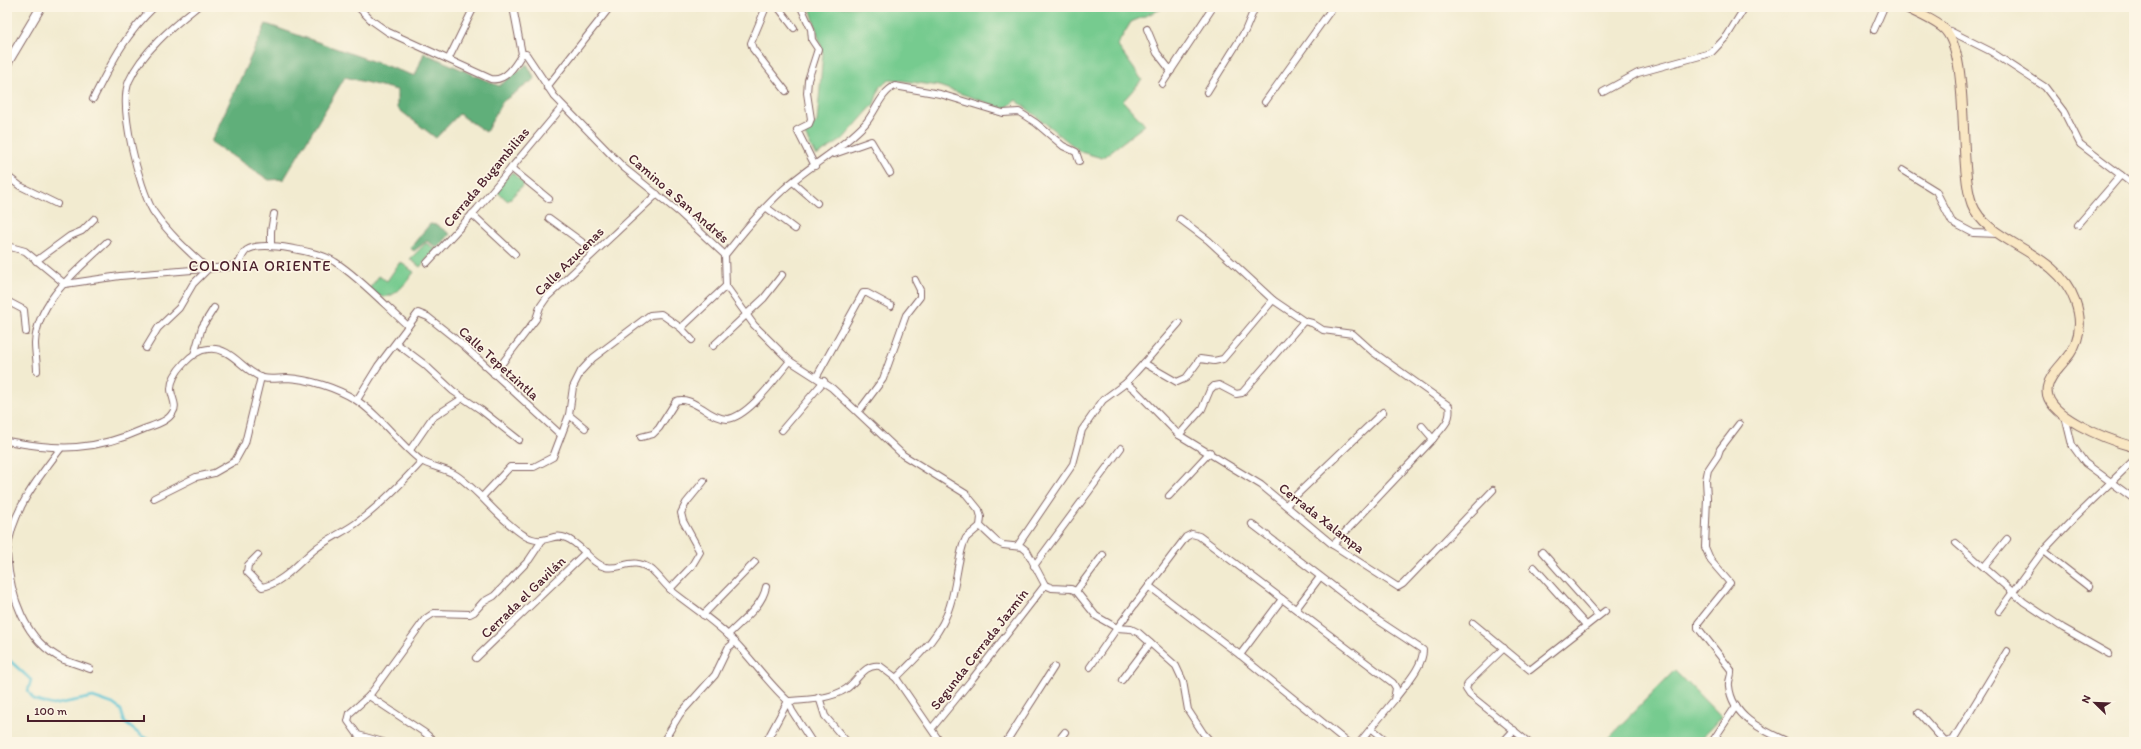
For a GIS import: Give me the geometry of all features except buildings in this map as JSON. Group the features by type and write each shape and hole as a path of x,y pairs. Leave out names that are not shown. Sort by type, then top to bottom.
{"main road":[{"path":"1905,7 1943,28 1951,41 1959,70 1964,171 1972,204 1978,216 1999,234 2048,264 2062,278 2070,289 2075,301 2080,327 2073,349 2052,375 2047,386 2047,393 2053,407 2065,416 2097,433 2134,447"}],"street":[{"path":"7,64 41,7"},
{"path":"93,98 120,45 136,24 154,7"},
{"path":"197,7 170,30 136,68 128,83 126,102 127,125 144,190 153,210 165,227 208,269"},
{"path":"358,7 371,20 388,32 496,80 500,79 513,68 522,54 512,7"},
{"path":"449,58 474,7"},
{"path":"547,87 610,7"},
{"path":"766,7 750,43 786,91"},
{"path":"778,7 794,28"},
{"path":"801,7 812,29 812,40 818,49 808,80 807,93 811,119 809,124 797,130 815,166"},
{"path":"1162,84 1213,7"},
{"path":"1207,92 1245,31 1255,7"},
{"path":"1265,102 1333,7"},
{"path":"1603,92 1638,73 1711,53 1727,36 1745,7"},
{"path":"1874,30 1884,7"},
{"path":"1943,28 1990,51 2045,87 2060,107 2080,144 2134,185"},
{"path":"1147,29 1157,53 1171,71"},
{"name":"Camino a San Andrés","path":"522,54 526,54 529,57 547,87 563,106 623,167 657,194 725,254 726,286"},
{"path":"725,254 745,229 793,182 829,156 865,124 890,88 902,86 940,94 1003,113 1019,112 1036,123 1063,146 1076,152 1079,161"},
{"name":"Cerrada Bugambilias","path":"427,263 472,214 563,106"},
{"path":"829,156 871,141 890,173"},
{"path":"511,168 548,199"},
{"path":"1902,170 1936,191 1952,222 1973,233 1999,234"},
{"path":"2078,225 2121,174"},
{"path":"7,176 20,186 56,204"},
{"path":"793,182 817,203"},
{"name":"Calle Azucenas","path":"494,374 536,319 540,307 547,297 594,251 657,194"},
{"path":"767,208 794,229"},
{"path":"271,245 271,231 274,214"},
{"path":"472,214 515,254"},
{"path":"549,218 594,251"},
{"path":"36,262 70,236 82,231 94,219"},
{"path":"1180,219 1208,240 1274,300 1304,321 1312,323 1324,330 1353,334 1373,352 1449,406 1451,415 1433,439 1333,545"},
{"path":"37,371 35,342 43,315 53,297 107,242"},
{"path":"7,246 25,251 36,262 65,284 120,276 228,267 239,263 246,250 271,245 334,261 408,326 357,400"},
{"path":"146,348 158,328 179,308 193,284 208,269"},
{"path":"713,346 764,298 782,275"},
{"path":"859,411 883,379 906,315 920,296 920,290 915,280"},
{"path":"681,328 726,286 745,316 771,344 790,361 824,381 859,411 903,455 972,499 981,517 980,526 966,538 963,545 950,607 940,628 931,642 896,678"},
{"path":"817,376 863,293 867,293 890,306"},
{"path":"1144,363 1177,382 1182,381 1200,359 1214,361 1223,359 1274,300"},
{"path":"7,301 24,310 26,332"},
{"path":"7,441 34,446 61,448 99,445 132,435 165,420 173,414 175,407 171,386 174,378 194,355 202,327 214,308"},
{"name":"Calle Tepetzintla","path":"408,326 418,313 435,323 561,435"},
{"path":"482,497 510,467 534,467 553,457 569,415 576,380 593,358 650,315 661,314 681,328 692,340"},
{"path":"1179,435 1202,409 1210,390 1214,386 1219,385 1236,394 1242,393 1304,321"},
{"path":"1018,545 1073,464 1082,430 1102,400 1126,383 1179,323"},
{"path":"396,343 424,364 463,398 519,440"},
{"path":"194,355 208,349 221,350 260,377 296,379 334,390 357,400 422,461 441,467 456,475 482,497 514,528 527,537 541,542 557,537 564,537 603,566 608,568 630,563 642,565 655,574 670,589 735,642 788,701 792,711 812,742"},
{"path":"641,437 653,434 659,428 676,402 682,400 688,401 714,416 726,419 733,417 760,396 790,361"},
{"path":"154,498 196,477 214,474 235,461 245,443 260,377"},
{"path":"782,430 824,381"},
{"name":"Cerrada Xalampa","path":"1126,383 1134,389 1179,435 1210,452 1261,485 1333,545 1398,587 1403,584 1493,490"},
{"path":"410,450 432,418 463,398"},
{"path":"1286,505 1383,412"},
{"path":"569,415 585,428"},
{"path":"2065,416 2072,445 2085,463 2134,499"},
{"path":"1739,424 1720,449 1718,455 1708,470 1706,480 1707,498 1705,547 1711,561 1730,583 1700,619 1698,628 1731,670 1729,686 1736,706 1752,724 1784,740"},
{"path":"1422,426 1433,439"},
{"path":"61,448 31,490 18,512 8,541 7,553 9,583 21,616 38,639 54,654 90,669"},
{"path":"1034,566 1121,448"},
{"path":"1169,496 1210,452"},
{"path":"1999,611 2043,551 2134,460"},
{"path":"258,555 248,565 247,572 262,587 267,586 289,572 314,549 355,524 382,503 422,461"},
{"path":"670,589 691,567 698,556 698,549 683,521 681,513 704,481"},
{"path":"1252,524 1376,619 1423,650 1423,656 1418,666 1394,700 1360,742"},
{"path":"980,526 996,542 1003,545 1018,545 1027,551 1045,585 1052,588 1076,592 1096,616 1116,628 1135,631 1150,643 1180,672 1188,710 1203,733 1211,742"},
{"path":"1090,667 1116,628 1186,537 1192,534 1199,536 1393,684 1396,688 1394,700"},
{"path":"1984,567 2007,539"},
{"path":"383,742 358,735 348,721 350,713 369,696 425,619 434,614 470,614 474,612 483,602 494,596 529,560 541,542"},
{"path":"1956,543 2012,593 2063,628 2109,654"},
{"path":"2043,551 2089,587"},
{"name":"Cerrada el Gavilán","path":"476,658 586,552"},
{"path":"1542,552 1598,615"},
{"path":"1076,592 1103,555"},
{"path":"703,615 755,562"},
{"path":"1534,567 1586,625"},
{"path":"1296,609 1320,577"},
{"name":"Segunda Cerrada Jazmín","path":"932,728 974,678 1045,585"},
{"path":"1149,586 1240,655 1347,742"},
{"path":"728,635 759,604 764,596 766,587"},
{"path":"1240,655 1282,599"},
{"path":"1473,623 1526,668 1533,669 1598,615 1605,611"},
{"path":"662,742 680,714 715,675 728,648 735,642"},
{"path":"1122,680 1150,643"},
{"path":"1504,648 1468,683 1466,689 1470,695 1528,742"},
{"path":"1919,713 1945,742 1955,741 2007,651"},
{"path":"788,701 833,695 847,689 868,668 875,666 884,669 896,678 932,728 940,742"},
{"path":"1006,742 1054,667"},
{"path":"369,696 425,732 435,742"},
{"path":"819,697 825,716 847,742"},
{"path":"766,742 788,701"},
{"path":"1712,742 1736,706"},
{"path":"1372,728 1388,742"},
{"path":"1503,742 1514,730"},
{"path":"1057,742 1065,732"}],"green space":[{"path":"810,7 1166,7 1131,22 1117,45 1142,80 1123,101 1145,125 1102,158 1081,152 1016,100 1005,109 939,86 891,79 880,86 874,104 842,140 816,156 804,133 817,122 823,53"},
{"path":"266,24 415,76 424,53 499,86 527,64 535,79 502,102 486,132 459,114 436,138 397,108 397,90 345,77 284,179 269,180 211,142"},
{"path":"512,172 524,184 508,201 495,190"},
{"path":"430,224 437,225 450,234 438,248 427,241 414,251 410,248"},
{"path":"426,243 436,249 420,267 410,259"},
{"path":"400,262 414,272 405,284 394,294 382,297 369,289 379,276 387,281"},
{"path":"1675,670 1721,717 1698,742 1604,742"}],"waterway":[{"path":"7,658 31,680 28,691 34,700 53,705 93,697 113,704 121,710 125,723 143,737 156,742"}],"district":[{"name":"COLONIA ORIENTE","path":"260,266"}]}
